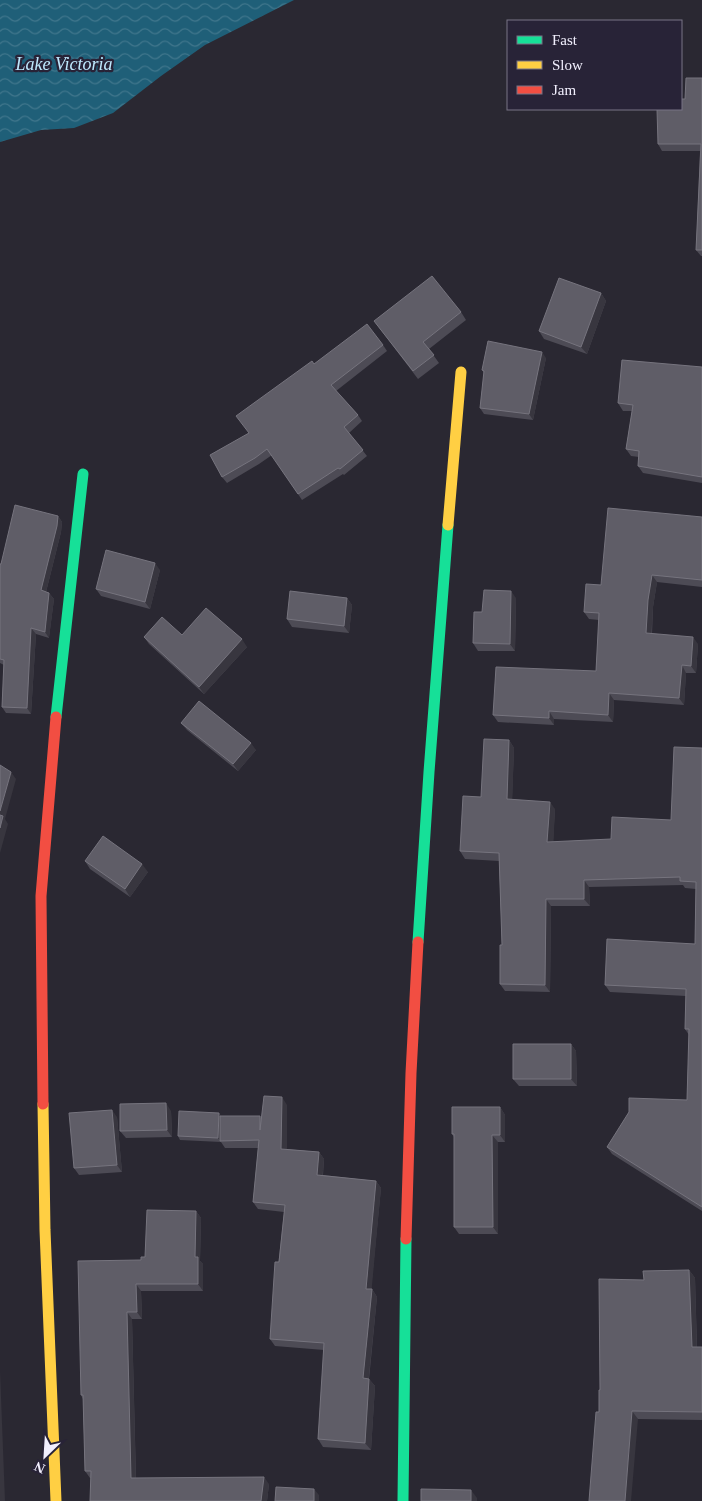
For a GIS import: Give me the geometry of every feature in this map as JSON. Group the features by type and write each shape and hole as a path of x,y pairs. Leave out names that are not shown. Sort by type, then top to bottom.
{"street":[{"path":"403,1501 406,1245 414,1014 430,771 461,372"},
{"path":"56,1501 45,1230 41,896 55,729 83,474"}],"water":[{"name":"Lake Victoria","path":"0,0 294,0 205,45 113,113 74,128 41,130 0,142"}],"building":[{"path":"686,78 702,78 702,250 696,250 701,144 658,144 657,110 682,110 682,99 685,99"},
{"path":"432,276 461,312 423,342 434,355 413,371 374,321"},
{"path":"559,278 601,293 581,347 539,331"},
{"path":"367,324 383,345 331,385 358,415 344,427 363,450 340,469 338,468 298,494 267,449 222,477 210,455 249,433 236,416 312,361 314,364"},
{"path":"488,341 542,352 529,414 480,408 484,371 482,370"},
{"path":"622,360 702,367 702,477 638,466 639,451 626,449 633,405 618,403"},
{"path":"15,505 58,516 41,590 49,593 45,632 31,628 27,708 2,707 4,660 0,659 0,564"},
{"path":"608,508 702,517 702,580 652,575 648,600 646,633 693,637 691,666 682,665 679,698 609,693 608,715 549,711 549,718 493,715 496,667 596,671 599,613 584,612 586,584 601,585"},
{"path":"106,550 155,563 145,602 96,589"},
{"path":"484,590 511,591 510,644 473,643 474,612 482,612"},
{"path":"290,591 347,598 344,626 287,619"},
{"path":"206,608 242,639 199,687 144,637 162,617 182,635"},
{"path":"199,701 251,743 233,764 181,723"},
{"path":"484,739 509,740 507,799 550,802 547,842 611,839 612,817 671,820 674,747 702,748 702,1207 607,1147 629,1112 629,1098 687,1100 689,1029 685,1029 686,989 605,985 607,939 695,944 696,882 680,881 680,877 584,880 584,899 546,899 545,985 500,984 500,945 502,945 499,853 460,851 463,796 481,797"},
{"path":"0,765 11,772 0,811"},
{"path":"0,815 3,816 0,828"},
{"path":"103,836 142,864 125,889 85,861"},
{"path":"513,1044 571,1044 571,1079 513,1079"},
{"path":"264,1096 282,1097 281,1149 319,1152 317,1175 376,1181 366,1289 372,1289 363,1378 369,1379 365,1443 318,1439 324,1343 270,1339 275,1262 279,1262 285,1205 253,1202 259,1140 220,1141 220,1116 260,1116 260,1130"},
{"path":"166,1103 167,1130 120,1131 120,1104"},
{"path":"452,1107 500,1107 500,1135 492,1135 493,1227 454,1227 454,1134 452,1134"},
{"path":"112,1110 117,1165 74,1168 69,1113"},
{"path":"179,1111 219,1113 218,1138 178,1136"},
{"path":"147,1210 196,1211 195,1257 198,1257 198,1284 136,1284 137,1312 127,1312 131,1478 264,1477 261,1501 90,1501 91,1471 85,1471 83,1395 81,1395 78,1261 141,1260 141,1257 145,1257"},
{"path":"689,1270 692,1347 702,1347 702,1412 632,1411 625,1501 589,1501 596,1412 599,1412 600,1390 599,1279 644,1280 643,1271"},
{"path":"276,1487 314,1489 314,1501 275,1501"},
{"path":"421,1489 471,1490 471,1501 421,1501"}],"traffic: fast":[{"path":"56,717 83,474"},
{"path":"418,942 448,525"},
{"path":"403,1501 406,1239"}],"traffic: slow":[{"path":"448,525 461,372"},
{"path":"43,1104 45,1230 56,1501"}],"traffic: jam":[{"path":"43,1104 41,896 56,717"},
{"path":"406,1239 411,1073 418,942"}]}
